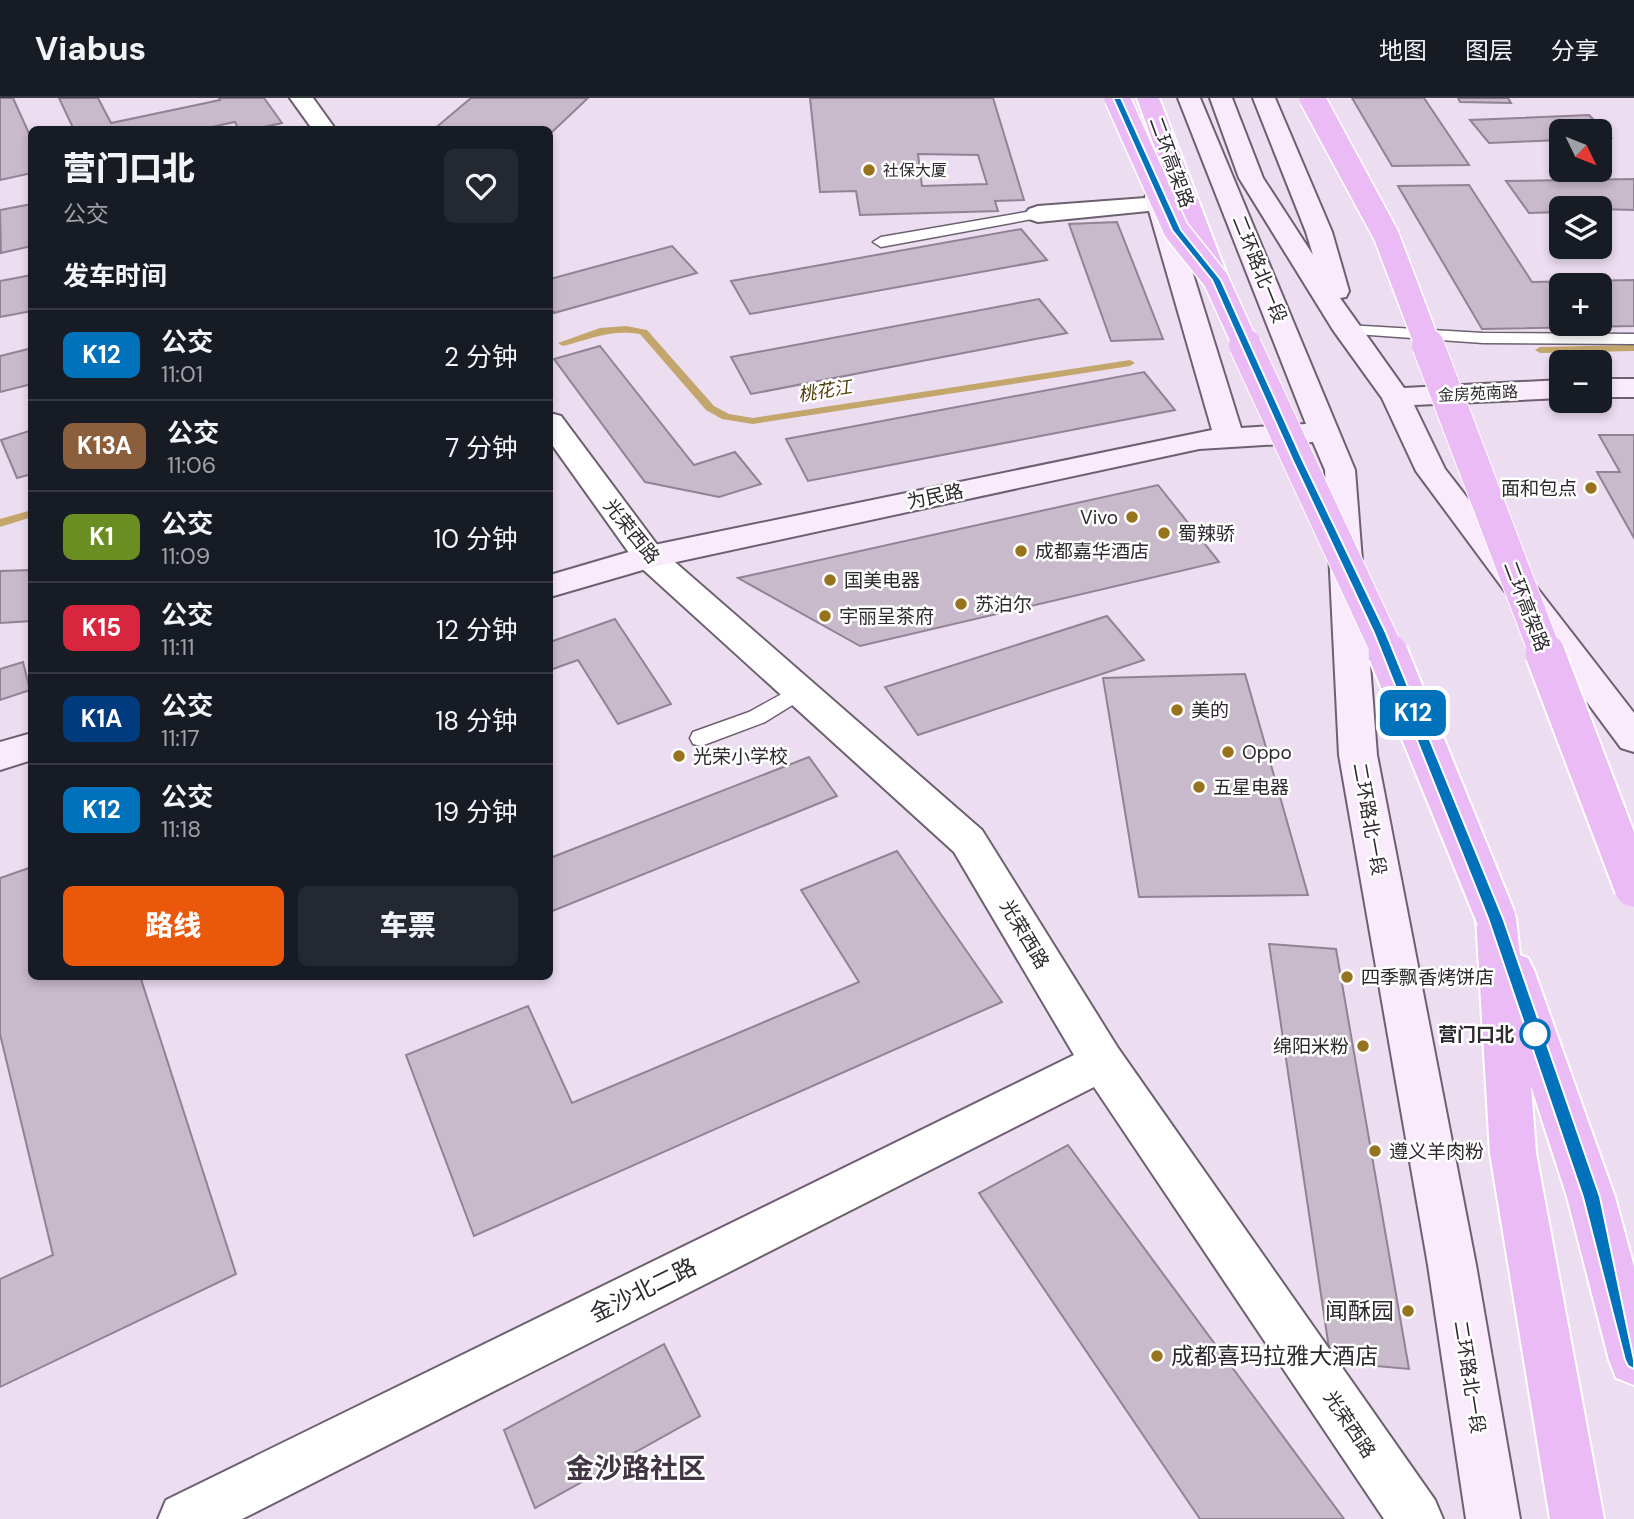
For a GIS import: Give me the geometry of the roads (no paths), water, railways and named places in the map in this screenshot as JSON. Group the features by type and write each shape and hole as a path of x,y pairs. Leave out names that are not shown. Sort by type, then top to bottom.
{"highway":[{"path":"1117,98 1177,230 1216,280"},
{"name":"二环高架路","path":"1148,98 1216,280 1380,633 1496,918 1591,1197 1634,1360"},
{"name":"二环高架路","path":"1311,98 1386,234 1634,887"},
{"path":"1496,918 1513,1153 1577,1519"}],"main road":[{"path":"1125,98 1229,438"},
{"name":"二环路北一段","path":"1189,98 1238,180 1396,397 1431,471 1634,739"},
{"name":"二环路北一段","path":"1220,98 1238,180 1324,432 1340,470 1358,755 1452,1265 1493,1519"},
{"path":"1264,98 1319,232 1347,330"},
{"path":"1612,388 1634,388"},
{"name":"金房苑南路","path":"1396,397 1549,391"},
{"name":"为民路","path":"553,585 649,557 1199,440 1324,432"},
{"path":"0,756 28,747"}],"street":[{"path":"301,98 322,126"},
{"path":"1038,214 1159,204"},
{"name":"光荣西路","path":"553,426 649,557 968,841 1102,1062 1416,1519"},
{"name":"金沙北二路","path":"185,1519 1102,1062"}],"lane":[{"path":"881,242 1038,214"},
{"path":"1347,330 1483,338 1634,339"},
{"path":"701,738 757,718 800,691"}],"waterway":[{"name":"桃花江","path":"563,343 604,330 626,329 643,332 710,408 726,417 753,421 1130,363"},
{"name":"桃花江","path":"1540,350 1634,348"},
{"name":"桃花江","path":"0,523 28,514"}],"place":[{"name":"社保大厦","path":"869,170"},
{"name":"面和包点","path":"1591,488"},
{"name":"Vivo","path":"1132,517"},
{"name":"蜀辣骄","path":"1164,533"},
{"name":"成都嘉华酒店","path":"1021,551"},
{"name":"国美电器","path":"830,580"},
{"name":"苏泊尔","path":"961,604"},
{"name":"宇丽呈茶府","path":"825,616"},
{"name":"美的","path":"1177,710"},
{"name":"Oppo","path":"1228,752"},
{"name":"光荣小学校","path":"679,756"},
{"name":"五星电器","path":"1199,787"},
{"name":"四季飘香烤饼店","path":"1347,977"},
{"name":"营门口北","path":"1535,1034"},
{"name":"绵阳米粉","path":"1363,1046"},
{"name":"遵义羊肉粉","path":"1375,1151"},
{"name":"闻酥园","path":"1408,1311"},
{"name":"成都喜玛拉雅大酒店","path":"1157,1356"}],"district":[{"name":"金沙路社区","path":"636,1468"}]}
